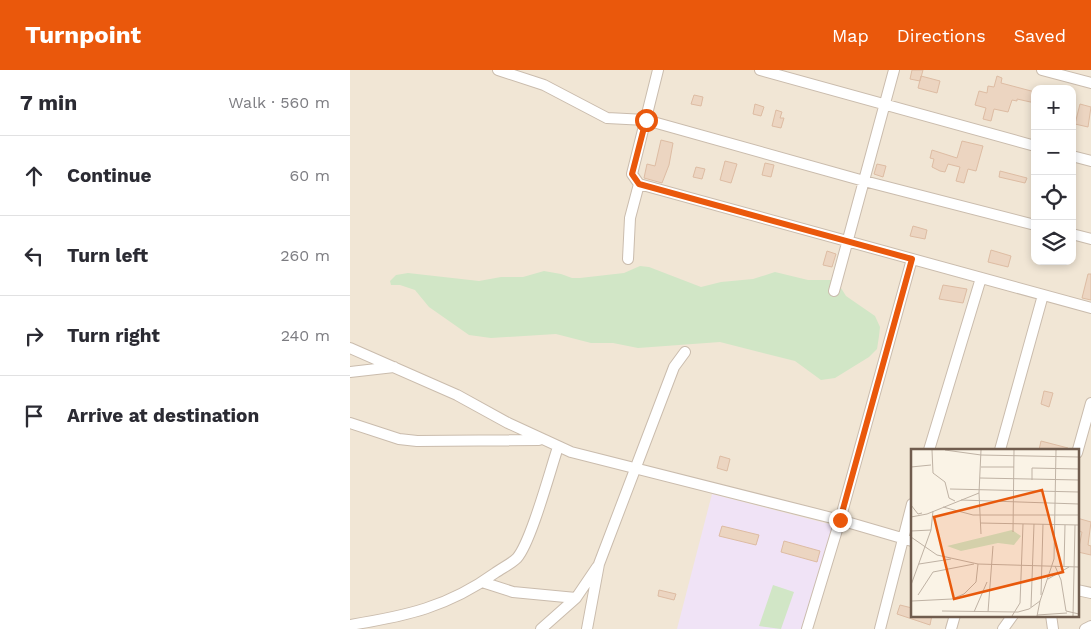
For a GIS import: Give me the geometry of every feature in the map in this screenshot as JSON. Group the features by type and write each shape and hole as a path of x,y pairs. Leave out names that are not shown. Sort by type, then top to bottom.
{"street":[{"path":"498,70 544,85 606,118 646,120 1031,224"},
{"path":"658,70 632,174 639,184 1091,308"},
{"path":"760,70 1031,145"},
{"path":"834,291 894,70"},
{"path":"1042,70 1091,83"},
{"path":"1076,157 1091,161"},
{"path":"628,259 630,218 639,184"},
{"path":"1076,235 1091,239"},
{"path":"807,629 840,520 912,259"},
{"path":"929,449 981,278"},
{"path":"1000,449 1043,295"},
{"path":"350,348 457,395 558,447 634,469 840,520 911,541"},
{"path":"587,629 599,564 674,367 686,352"},
{"path":"350,372 394,367"},
{"path":"1078,450 1091,403"},
{"path":"350,423 399,438 417,440 543,440"},
{"path":"353,626 420,612 454,598 482,582 517,557 528,538 558,447"},
{"path":"880,629 911,507"},
{"path":"541,629 576,598 599,564"},
{"path":"482,582 513,592 576,598"},
{"path":"1078,590 1091,593"},
{"path":"951,629 955,616"},
{"path":"1004,629 1012,616"},
{"path":"1051,616 1053,629"},
{"path":"1085,629 1091,626"}],"shaded area":[{"path":"350,70 1091,70 1091,629 350,629"},
{"path":"712,494 833,525 803,629 677,629"}],"green space":[{"path":"640,266 649,267 701,287 721,282 753,279 775,272 808,280 831,280 841,288 846,296 875,316 880,327 877,349 869,357 835,378 821,380 795,361 720,342 638,348 613,343 591,343 556,334 491,338 469,335 429,307 415,290 400,285 391,285 390,281 396,275 408,273 479,281 501,277 523,277 544,271 572,278 580,278 624,273"},
{"path":"773,585 794,592 781,629 759,626"}],"building":[{"path":"912,70 923,70 920,81 910,79"},
{"path":"921,76 940,81 937,93 918,88"},
{"path":"997,76 1002,78 1001,83 1031,91 1031,102 1017,99 1017,101 1012,100 1008,112 994,109 991,121 983,119 986,108 975,105 979,91 987,93 988,86 994,87"},
{"path":"694,95 703,97 701,106 691,104"},
{"path":"755,104 764,107 761,116 753,114"},
{"path":"1080,104 1091,107 1088,127 1076,124"},
{"path":"776,110 782,112 780,118 784,118 781,128 772,126"},
{"path":"661,140 673,143 669,165 662,183 644,178 647,164 655,166"},
{"path":"962,141 983,146 976,171 968,169 964,183 956,181 960,167 948,164 945,172 940,171 932,167 934,159 930,158 932,150 957,158"},
{"path":"725,161 737,164 731,183 720,180"},
{"path":"765,163 774,165 771,177 762,175"},
{"path":"877,164 886,166 883,177 874,174"},
{"path":"696,167 705,169 702,179 693,177"},
{"path":"1000,171 1027,178 1025,183 999,177"},
{"path":"913,226 927,230 925,239 910,236"},
{"path":"991,250 1011,256 1008,267 988,262"},
{"path":"827,251 836,254 832,267 823,265"},
{"path":"1088,274 1091,274 1091,300 1082,298"},
{"path":"943,285 967,289 963,303 939,299"},
{"path":"1044,391 1053,393 1049,407 1041,404"},
{"path":"1041,441 1068,448 1068,449 1039,449"},
{"path":"720,456 730,459 727,471 717,468"},
{"path":"1078,518 1091,522 1088,545 1091,546 1091,555 1078,552 1082,532 1078,531"},
{"path":"722,526 759,535 756,545 719,536"},
{"path":"784,541 820,551 817,562 781,552"},
{"path":"659,590 676,594 674,600 658,596"},
{"path":"900,605 911,608 911,616 932,616 930,625 897,614"}],"route":[{"path":"646,120 632,174 639,184 912,259 840,520"}]}
